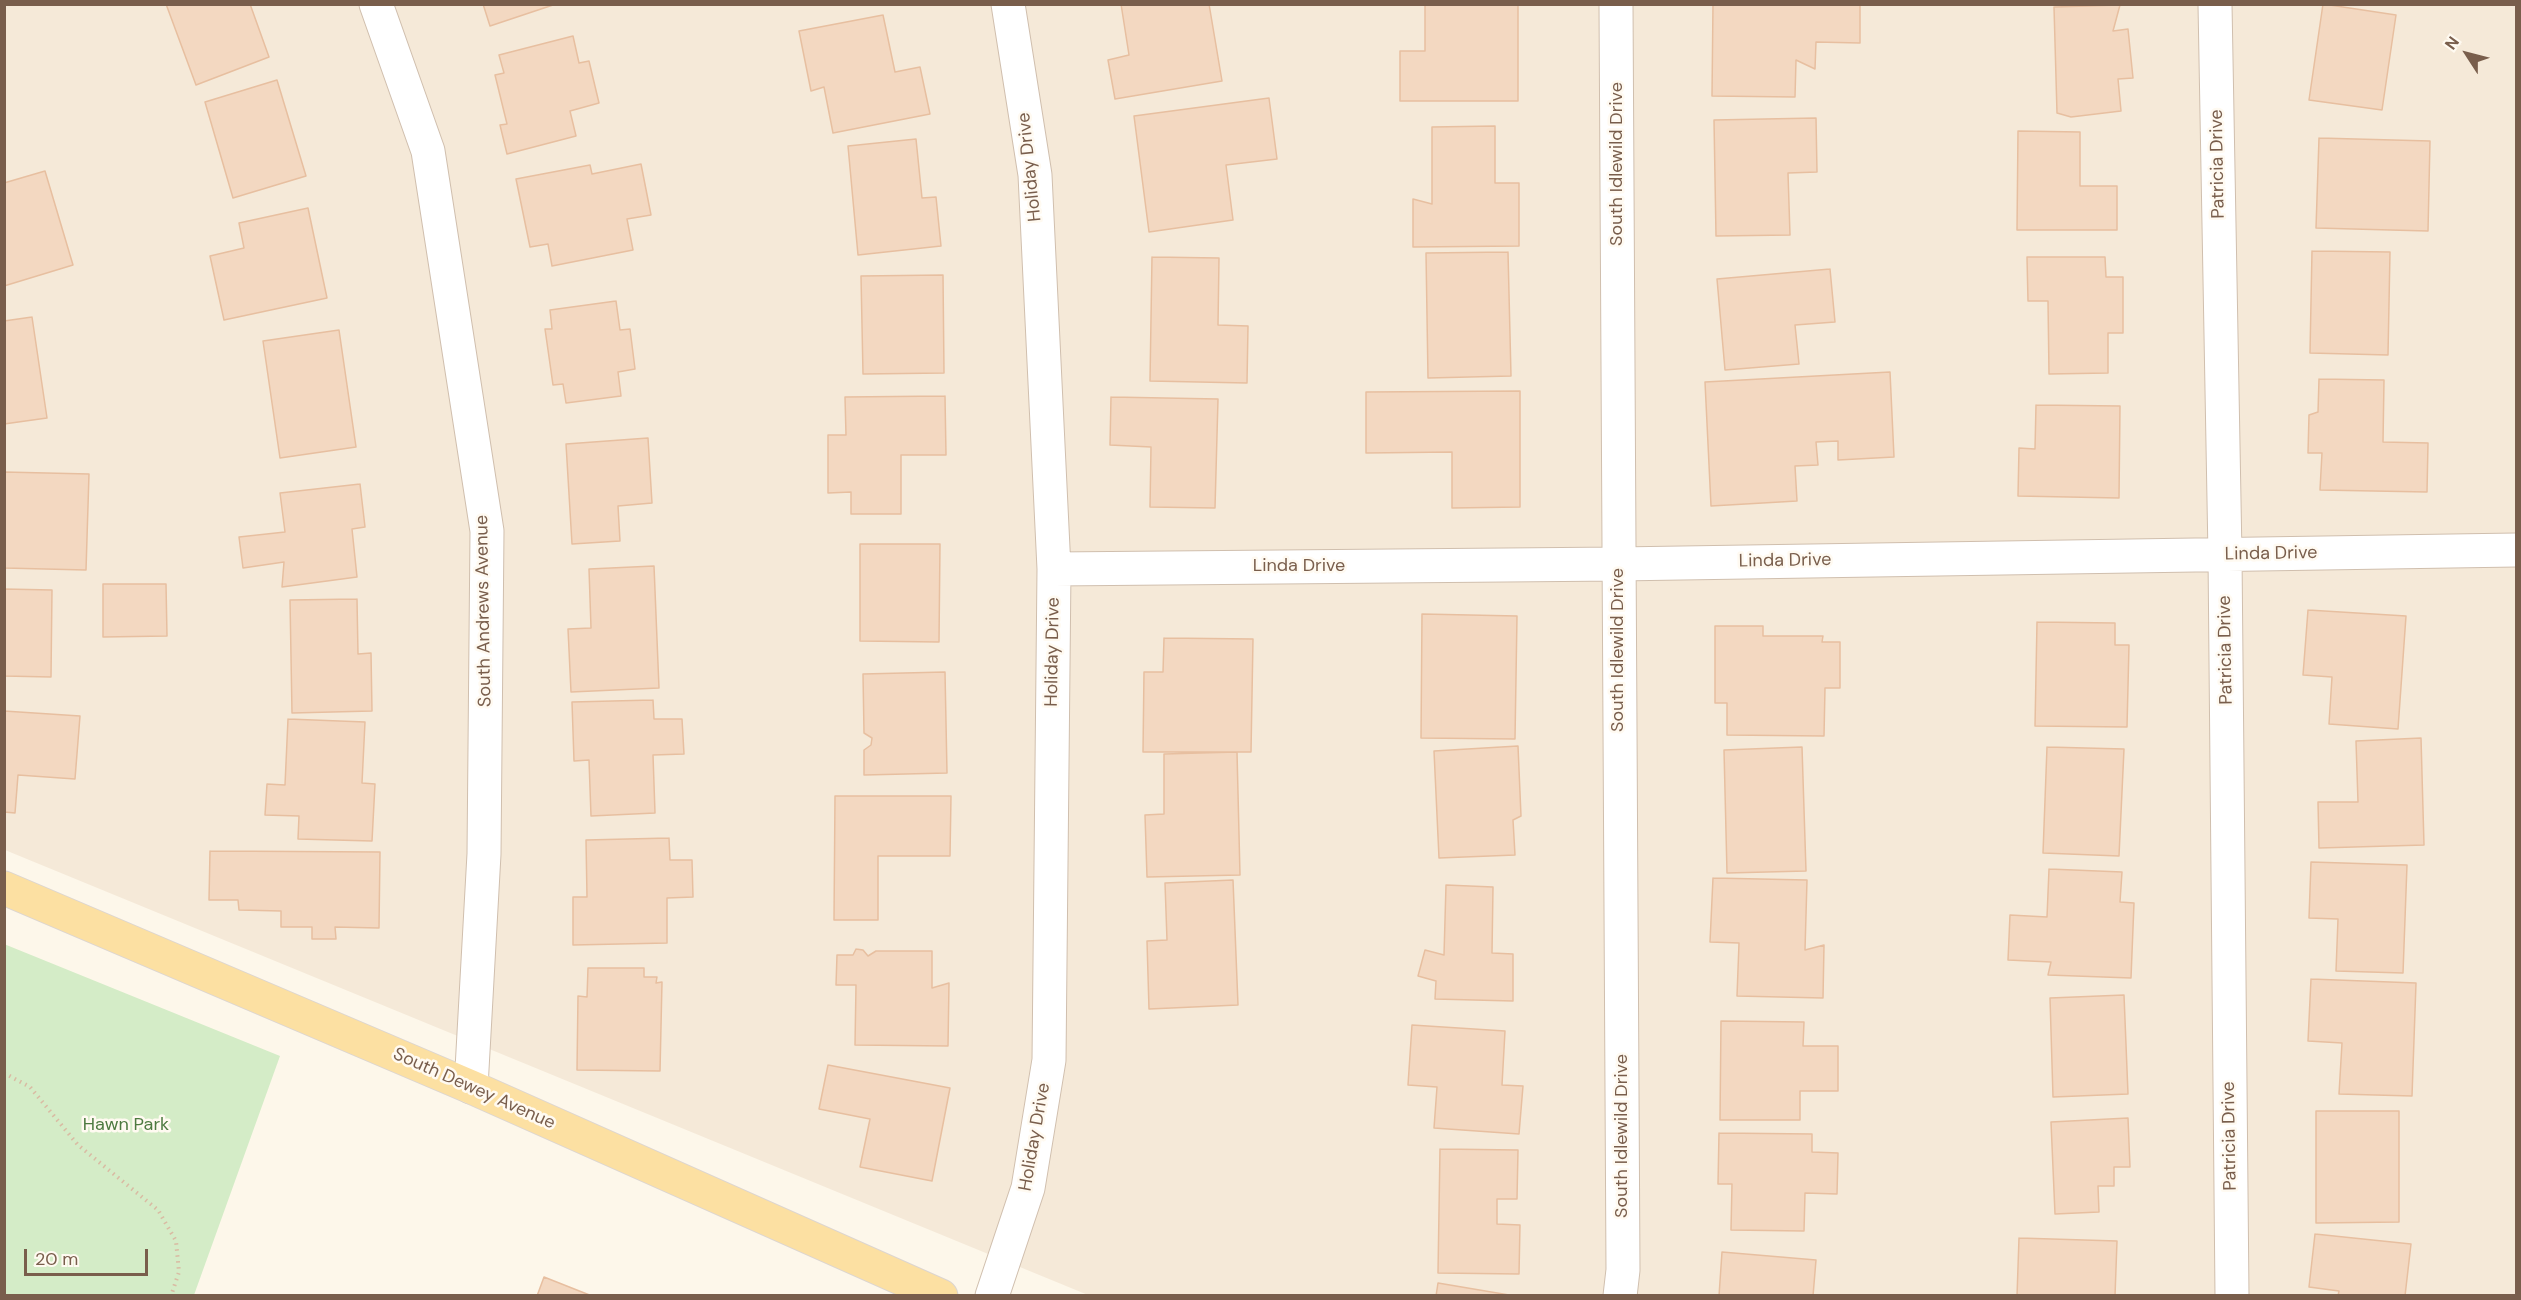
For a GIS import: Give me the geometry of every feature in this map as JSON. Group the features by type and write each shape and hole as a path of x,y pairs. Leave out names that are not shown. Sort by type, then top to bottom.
{"main road":[{"name":"South Dewey Avenue","path":"4,888 471,1087 941,1296"}],"street":[{"name":"South Andrews Avenue","path":"376,4 428,151 487,531 484,854 471,1087"},
{"name":"Holiday Drive","path":"992,1296 1028,1188 1048,1060 1054,568 1035,175 1008,4"},
{"name":"South Idlewild Drive","path":"1616,4 1623,1270 1620,1296"},
{"name":"Patricia Drive","path":"2215,4 2225,555 2232,1296"},
{"name":"Linda Drive","path":"1054,568 1618,564 2517,550"}],"path":[{"path":"4,1073 30,1087 78,1145 158,1210 176,1241 179,1272 171,1296"}],"shaded area":[{"path":"4,5 2516,5 2516,1295 1088,1295 5,850"}],"green space":[{"name":"Hawn Park","path":"4,944 280,1056 194,1295 5,1295"}],"building":[{"path":"166,4 250,4 269,57 196,85"},
{"path":"483,4 553,4 553,5 490,26"},
{"path":"1121,4 1209,4 1222,81 1115,99 1108,60 1129,55"},
{"path":"1425,4 1518,4 1518,101 1400,101 1400,51 1425,51"},
{"path":"1713,4 1860,4 1860,43 1816,42 1815,69 1796,60 1795,97 1712,96"},
{"path":"2323,4 2396,15 2382,110 2309,100"},
{"path":"2120,5 2113,31 2128,29 2133,78 2118,79 2121,111 2071,117 2057,113 2054,7"},
{"path":"883,15 895,72 920,67 930,114 833,133 824,87 811,91 799,31"},
{"path":"573,36 579,63 589,61 599,103 570,111 576,136 507,154 500,125 507,124 495,75 504,73 499,55"},
{"path":"277,80 306,176 233,198 205,102"},
{"path":"1269,98 1277,159 1226,165 1233,220 1149,232 1134,116"},
{"path":"1816,118 1817,172 1788,173 1790,235 1716,236 1714,120"},
{"path":"1495,126 1495,183 1519,183 1519,246 1413,247 1413,199 1432,204 1432,127"},
{"path":"2018,131 2080,132 2080,186 2117,186 2117,230 2017,230"},
{"path":"2319,138 2430,141 2428,231 2316,228"},
{"path":"916,139 922,198 936,197 941,246 858,255 848,146"},
{"path":"641,164 651,215 627,219 633,250 552,266 548,244 530,247 516,179 590,165 592,174"},
{"path":"45,171 73,265 4,286 4,183"},
{"path":"308,208 327,298 224,320 210,256 244,248 239,223"},
{"path":"2312,251 2390,252 2388,355 2310,353"},
{"path":"1508,252 1511,376 1428,378 1426,253"},
{"path":"1152,257 1219,258 1218,325 1248,326 1247,383 1150,381"},
{"path":"2027,257 2105,257 2106,277 2123,277 2123,333 2108,333 2108,373 2049,374 2048,301 2028,301"},
{"path":"1830,269 1835,322 1795,325 1799,364 1725,370 1717,279"},
{"path":"943,275 944,373 863,374 861,276"},
{"path":"616,301 620,330 630,329 635,369 618,372 621,396 566,403 563,384 553,385 545,329 552,329 550,310"},
{"path":"32,317 47,418 4,424 4,321"},
{"path":"339,330 356,447 280,458 263,341"},
{"path":"1890,372 1894,457 1838,460 1838,441 1816,442 1818,465 1795,466 1797,501 1711,506 1705,382"},
{"path":"2319,379 2384,380 2383,442 2428,443 2427,492 2320,490 2322,453 2308,453 2309,415 2318,412"},
{"path":"1520,391 1520,507 1452,508 1452,452 1366,453 1366,392"},
{"path":"945,396 946,455 901,455 901,514 851,514 851,492 828,493 828,435 846,435 845,397"},
{"path":"1111,397 1218,399 1215,508 1150,507 1151,447 1110,445"},
{"path":"2036,405 2120,406 2119,498 2018,496 2019,448 2035,449"},
{"path":"648,438 652,503 618,506 620,541 572,544 566,444"},
{"path":"4,472 89,474 86,570 4,568"},
{"path":"360,484 365,527 352,529 357,577 282,587 284,562 243,568 239,537 285,532 280,493"},
{"path":"860,544 940,544 939,642 860,641"},
{"path":"654,566 659,688 571,692 568,629 591,628 589,569"},
{"path":"103,584 166,584 167,636 103,637"},
{"path":"4,589 52,590 51,677 4,676"},
{"path":"357,599 358,654 371,653 372,711 292,713 290,600"},
{"path":"2308,610 2406,616 2398,729 2329,724 2332,677 2303,675"},
{"path":"1422,614 1517,616 1515,739 1421,738"},
{"path":"2037,622 2115,623 2115,645 2129,645 2127,727 2035,726"},
{"path":"1715,626 1763,626 1763,636 1823,636 1822,642 1840,642 1840,688 1825,688 1824,736 1727,735 1727,703 1715,703"},
{"path":"1164,638 1253,639 1251,752 1143,752 1144,672 1163,672"},
{"path":"945,672 947,773 864,775 864,750 871,745 872,738 864,733 863,674"},
{"path":"653,700 654,719 682,719 684,754 653,755 655,813 591,816 589,760 574,761 572,702"},
{"path":"4,711 80,716 75,779 18,775 15,813 4,812"},
{"path":"288,719 365,722 362,783 375,784 372,841 298,839 299,816 265,815 267,784 285,785"},
{"path":"2421,738 2424,845 2319,848 2318,802 2358,802 2356,741"},
{"path":"1518,746 1521,816 1513,820 1515,855 1439,858 1434,751"},
{"path":"1802,747 1806,871 1727,873 1724,750"},
{"path":"2047,747 2124,749 2119,856 2043,853"},
{"path":"1237,752 1240,875 1147,877 1145,815 1164,814 1164,754"},
{"path":"835,796 951,796 950,856 878,856 878,920 834,920"},
{"path":"669,838 670,860 692,860 693,897 667,898 667,943 573,945 573,897 587,897 586,840"},
{"path":"210,851 380,852 379,928 335,927 336,939 312,939 312,927 281,927 281,911 239,910 238,900 209,900"},
{"path":"2311,862 2407,865 2403,973 2336,971 2338,919 2309,918"},
{"path":"2049,869 2122,872 2120,902 2134,903 2131,978 2048,975 2051,962 2008,960 2010,915 2047,917"},
{"path":"1713,878 1807,880 1805,950 1824,945 1823,998 1737,996 1739,943 1710,942"},
{"path":"1233,880 1238,1005 1149,1009 1147,941 1167,940 1165,883"},
{"path":"1446,885 1493,887 1492,953 1513,954 1513,1001 1435,999 1436,981 1418,976 1425,950 1444,955"},
{"path":"856,949 863,950 868,956 876,951 932,951 932,988 949,983 948,1046 855,1045 856,985 836,985 837,955 853,955"},
{"path":"588,968 644,968 644,977 657,977 656,983 662,982 660,1071 577,1070 578,996 587,997"},
{"path":"2311,979 2416,983 2412,1096 2339,1094 2342,1043 2308,1041"},
{"path":"2124,995 2128,1094 2053,1097 2050,998"},
{"path":"1721,1021 1804,1022 1803,1046 1838,1046 1838,1091 1800,1091 1800,1120 1720,1120"},
{"path":"1412,1025 1505,1031 1502,1085 1523,1086 1519,1134 1434,1128 1437,1087 1408,1085"},
{"path":"828,1065 950,1088 932,1181 860,1167 870,1119 819,1109"},
{"path":"2316,1111 2399,1111 2399,1222 2316,1223"},
{"path":"2128,1118 2130,1167 2114,1167 2114,1186 2098,1186 2099,1212 2055,1214 2051,1122"},
{"path":"1719,1133 1812,1134 1812,1152 1838,1153 1837,1194 1805,1193 1804,1231 1731,1230 1732,1184 1718,1184"},
{"path":"1440,1149 1518,1150 1517,1199 1497,1199 1497,1224 1520,1225 1519,1274 1438,1273"},
{"path":"2315,1234 2411,1244 2405,1296 2338,1296 2339,1291 2309,1287"},
{"path":"2019,1238 2117,1241 2115,1296 2017,1296"},
{"path":"1722,1252 1816,1260 1813,1296 1719,1296"},
{"path":"544,1277 592,1296 537,1296"},
{"path":"1438,1283 1515,1296 1436,1296"}]}
